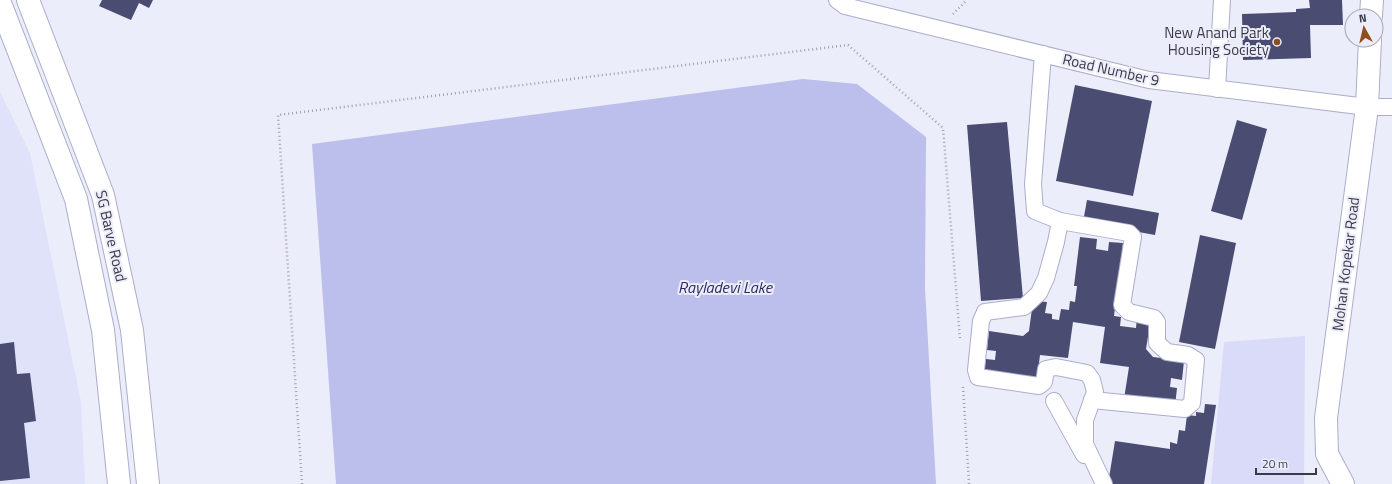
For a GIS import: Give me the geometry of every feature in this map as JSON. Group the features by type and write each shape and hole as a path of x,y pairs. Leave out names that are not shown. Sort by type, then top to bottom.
{"main road":[{"name":"SG Barve Road","path":"28,0 104,195 132,330 148,484"},
{"name":"SG Barve Road","path":"0,3 76,199 103,330 119,484"},
{"name":"Mohan Kopekar Road","path":"1340,483 1327,454 1326,418 1367,107 1370,48"}],"street":[{"name":"Road Number 9","path":"837,0 845,6 1149,80 1367,107 1392,107"},
{"path":"1217,88 1222,0"},
{"path":"1043,54 1033,184 1035,211 1060,221 1129,233 1132,237 1122,305 1129,312 1154,318 1156,322 1157,343 1166,352 1188,355 1196,360 1192,403 1185,409 1092,400"},
{"path":"1060,221 1048,271 1040,293 1024,307 985,312 981,321 976,370 978,377 1039,386 1044,382 1046,369 1056,367 1087,373 1092,380 1095,392 1085,420 1085,444 1104,484"},
{"path":"1054,401 1100,484"}],"path":[{"path":"302,484 278,115 848,45 943,128 960,343"},
{"path":"963,382 970,484"}],"shaded area":[{"path":"0,92 30,153 81,402 85,484 0,484"},
{"path":"1305,336 1304,484 1211,484 1224,342"}],"water":[{"name":"Rayladevi Lake","path":"803,79 857,84 926,137 925,288 936,484 336,484 312,144"}],"building":[{"path":"102,0 153,0 149,8 139,3 131,20 99,6"},
{"name":"New Anand Park Housing Society","path":"1309,0 1342,0 1343,25 1310,25 1311,58 1243,60 1242,14 1296,12 1296,9 1310,8"},
{"path":"1075,85 1152,101 1133,196 1056,181"},
{"path":"1237,120 1267,129 1242,220 1211,211"},
{"path":"1007,122 1023,298 981,301 967,125"},
{"path":"1087,200 1159,213 1155,235 1083,222"},
{"path":"1200,235 1236,243 1215,349 1179,342"},
{"path":"1080,237 1097,239 1096,249 1108,251 1109,242 1123,243 1114,316 1121,317 1120,326 1136,328 1137,316 1151,318 1146,349 1153,357 1184,361 1182,380 1171,378 1170,387 1177,388 1175,406 1124,399 1129,367 1100,363 1105,327 1073,322 1068,358 1040,355 1037,379 984,372 986,359 995,360 996,351 987,350 989,331 1023,336 1029,331 1033,301 1047,302 1045,313 1052,314 1052,319 1059,320 1061,309 1069,310 1070,301 1075,302 1077,286 1074,286"},
{"path":"14,342 17,374 30,373 36,421 24,423 30,478 0,481 0,344"},
{"path":"1205,404 1216,405 1204,484 1108,484 1115,441 1170,449 1170,442 1177,444 1179,430 1185,431 1187,415 1196,416 1196,412 1204,413"}],"place":[{"name":"New Anand Park Housing Society","path":"1277,42"}]}
